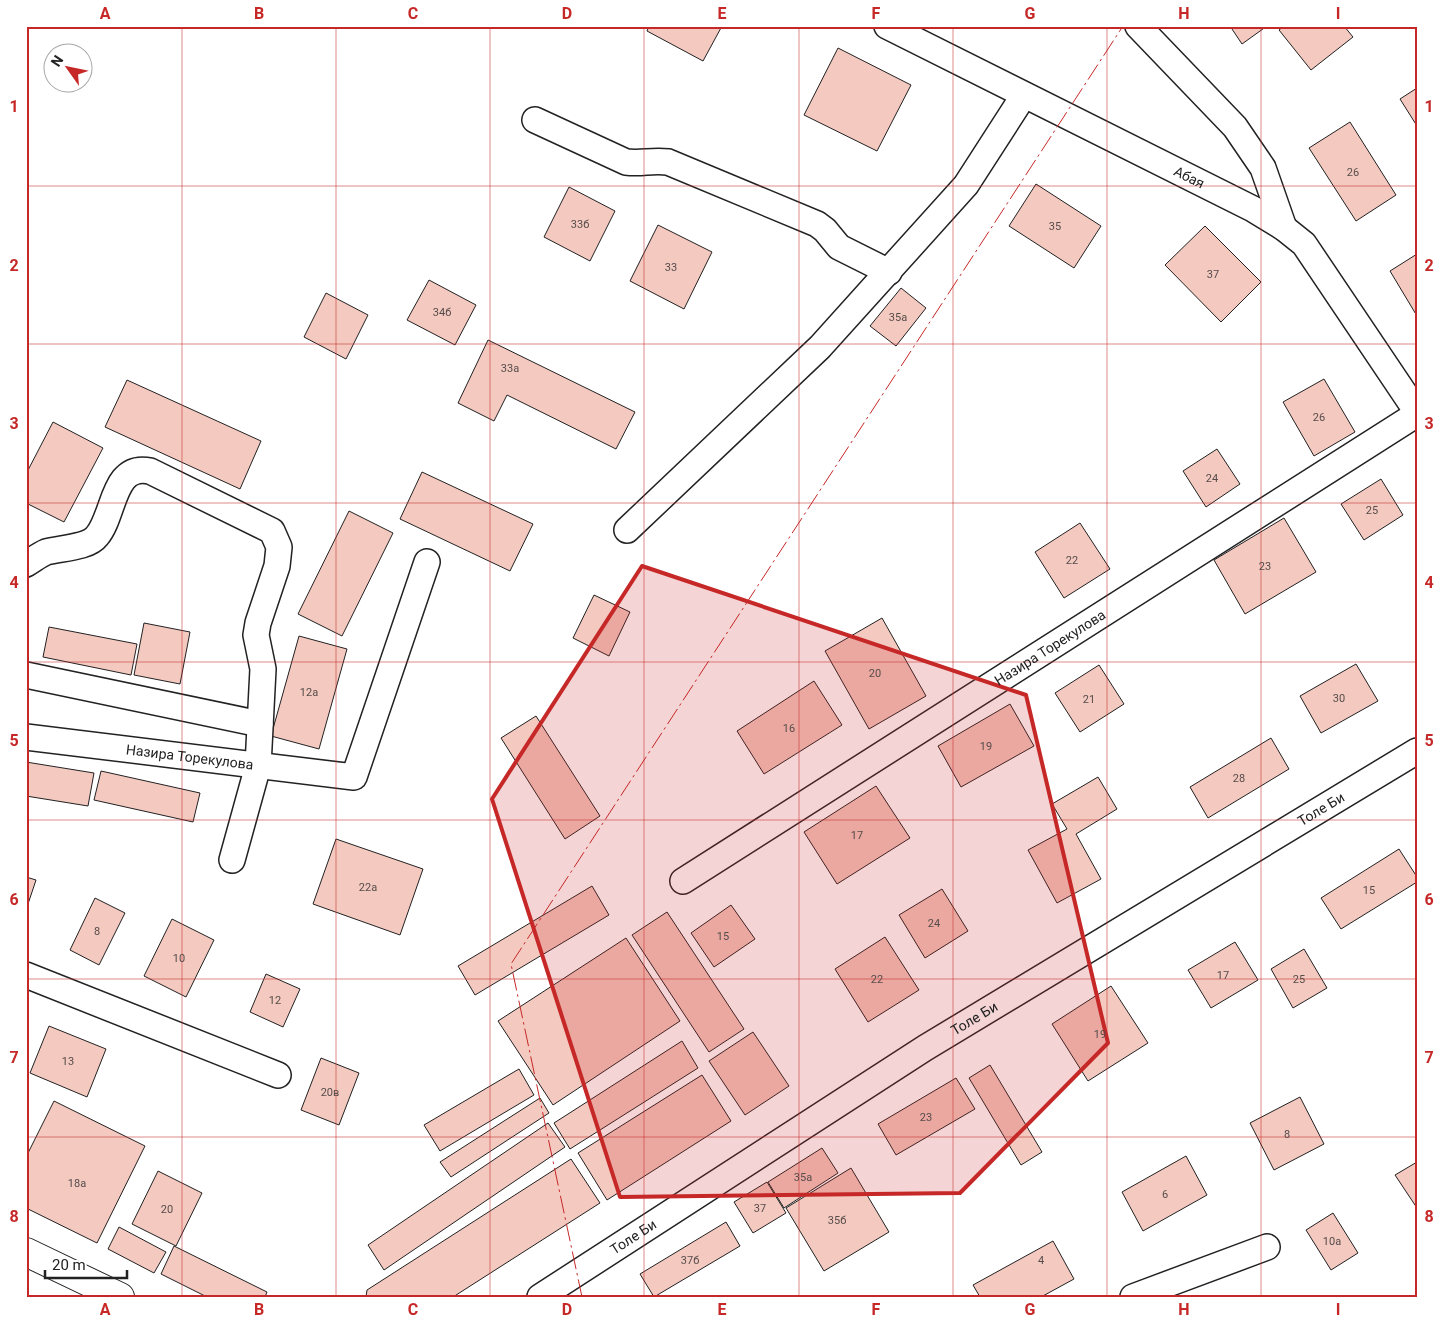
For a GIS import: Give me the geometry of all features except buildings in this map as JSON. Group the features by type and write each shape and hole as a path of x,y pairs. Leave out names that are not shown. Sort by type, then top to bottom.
{"street":[{"name":"Абая","path":"887,26 1253,209 1284,228 1304,244 1417,413"},
{"path":"1138,26 1234,127 1263,168 1284,228"},
{"path":"627,530 820,347 889,272 966,185 1024,95"},
{"path":"535,120 626,162 638,164 653,160 668,162 817,224 825,230 839,247 889,272"},
{"name":"Назира Торекулова","path":"683,881 1417,413"},
{"path":"26,564 46,552 88,542 96,538 121,482 128,474 140,469 150,471 272,531 279,547 277,566 258,623 256,635 263,669 258,766 232,860"},
{"name":"Назира Торекулова","path":"26,737 354,777 426,562"},
{"path":"26,676 260,724"},
{"name":"Толе Би","path":"540,1297 926,1048 1417,750"},
{"path":"26,975 278,1075"},
{"path":"1133,1297 1267,1246"},
{"path":"26,1252 120,1297"}],"highlighted area":[{"path":"642,566 1026,695 1108,1043 960,1193 620,1197 492,799"}],"power":[{"path":"582,1297 511,964 1123,26"}]}
